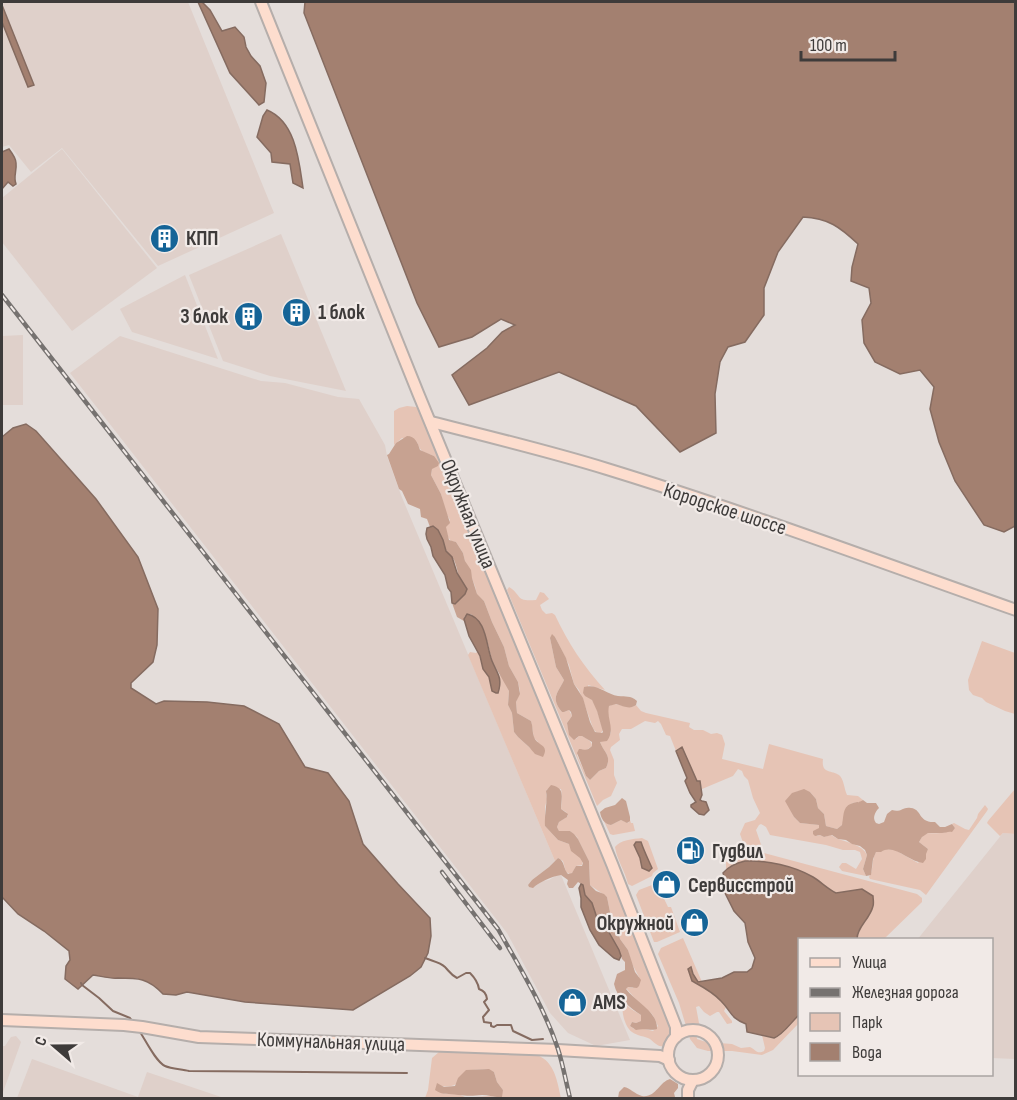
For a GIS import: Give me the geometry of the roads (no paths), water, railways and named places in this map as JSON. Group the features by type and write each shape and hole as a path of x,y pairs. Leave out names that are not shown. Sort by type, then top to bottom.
{"main road":[{"name":"Окружная улица","path":"261,2 612,864 678,1032"},
{"name":"Кородское шоссе","path":"431,422 607,469 791,530 1016,610"},
{"name":"Коммунальная улица","path":"2,1020 124,1025 199,1036 666,1055"},
{"path":"696,1030 704,1033 715,1044 717,1052 717,1060 709,1074 689,1087 672,1069 666,1055 678,1032 696,1030"}],"water":[{"path":"198,2 202,2 210,10 222,31 235,27 244,37 246,47 260,66 266,83 264,102 259,105 230,73"},
{"path":"305,2 1015,2 1015,526 1004,532 984,525 955,481 939,442 930,409 934,387 920,370 900,374 875,362 864,343 862,320 871,303 869,288 851,281 858,244 839,228 820,219 803,217 778,252 764,288 764,315 745,342 728,347 720,362 715,394 716,433 680,452 636,406 559,372 469,405 452,375 487,348 502,332 515,325 501,319 472,337 439,347 417,303 304,13"},
{"path":"2,5 34,85 28,87 2,22"},
{"path":"267,110 284,123 290,133 303,188 293,183 290,164 272,162 271,153 257,137"},
{"path":"9,149 16,161 16,184 13,186 8,182 2,189 2,152"},
{"path":"26,424 36,431 96,499 138,557 158,609 157,645 153,662 131,683 131,688 156,704 164,701 244,706 279,724 305,767 328,773 349,801 363,844 430,918 431,936 428,953 421,967 410,976 353,1010 245,1002 187,992 176,995 163,994 142,980 93,975 78,989 65,979 66,966 70,960 69,951 18,914 2,897 2,437 13,428"},
{"path":"433,526 438,530 446,551 452,557 457,573 467,589 455,604 452,603 445,575 433,556 427,539 427,528"},
{"path":"467,614 478,621 485,633 492,661 500,679 498,693 492,691 489,677 483,669 480,656 469,636 464,619"},
{"path":"682,747 697,781 700,781 702,795 700,800 706,802 709,810 704,815 691,807 696,802 685,781 687,778 676,751"},
{"path":"636,842 641,842 652,868 649,871 642,868 634,845"},
{"path":"753,861 789,867 813,877 836,893 862,889 873,896 871,911 857,938 798,938 798,1016 774,1038 747,1032 746,1024 734,1017 718,998 692,981 688,969 691,967 698,982 722,978 734,972 747,972 752,968 755,958 748,942 745,923 734,911 719,881 728,868"},
{"path":"581,884 585,895 592,903 597,918 607,929 619,950 621,956 619,960 599,945 590,930 581,907 579,888"}],"waterway":[{"path":"425,958 443,965 457,978 466,973 472,975 479,989 487,997 484,1002 489,1010 483,1017 484,1022 491,1023 494,1027 511,1025 513,1031 532,1040 543,1039"},
{"path":"81,983 113,1011 130,1018 133,1022"},
{"path":"140,1032 162,1064 189,1071 407,1073"}],"railway":[{"path":"2,295 498,929 546,1018 558,1049 570,1098"},
{"path":"442,872 500,948"}],"place":[{"name":"КПП","path":"165,238"},
{"name":"1 блок","path":"297,312"},
{"name":"3 блок","path":"249,316"},
{"name":"Гудвил","path":"691,851"},
{"name":"Сервисстрой","path":"667,885"},
{"name":"Окружной","path":"695,923"},
{"name":"AMS","path":"572,1002"}]}
